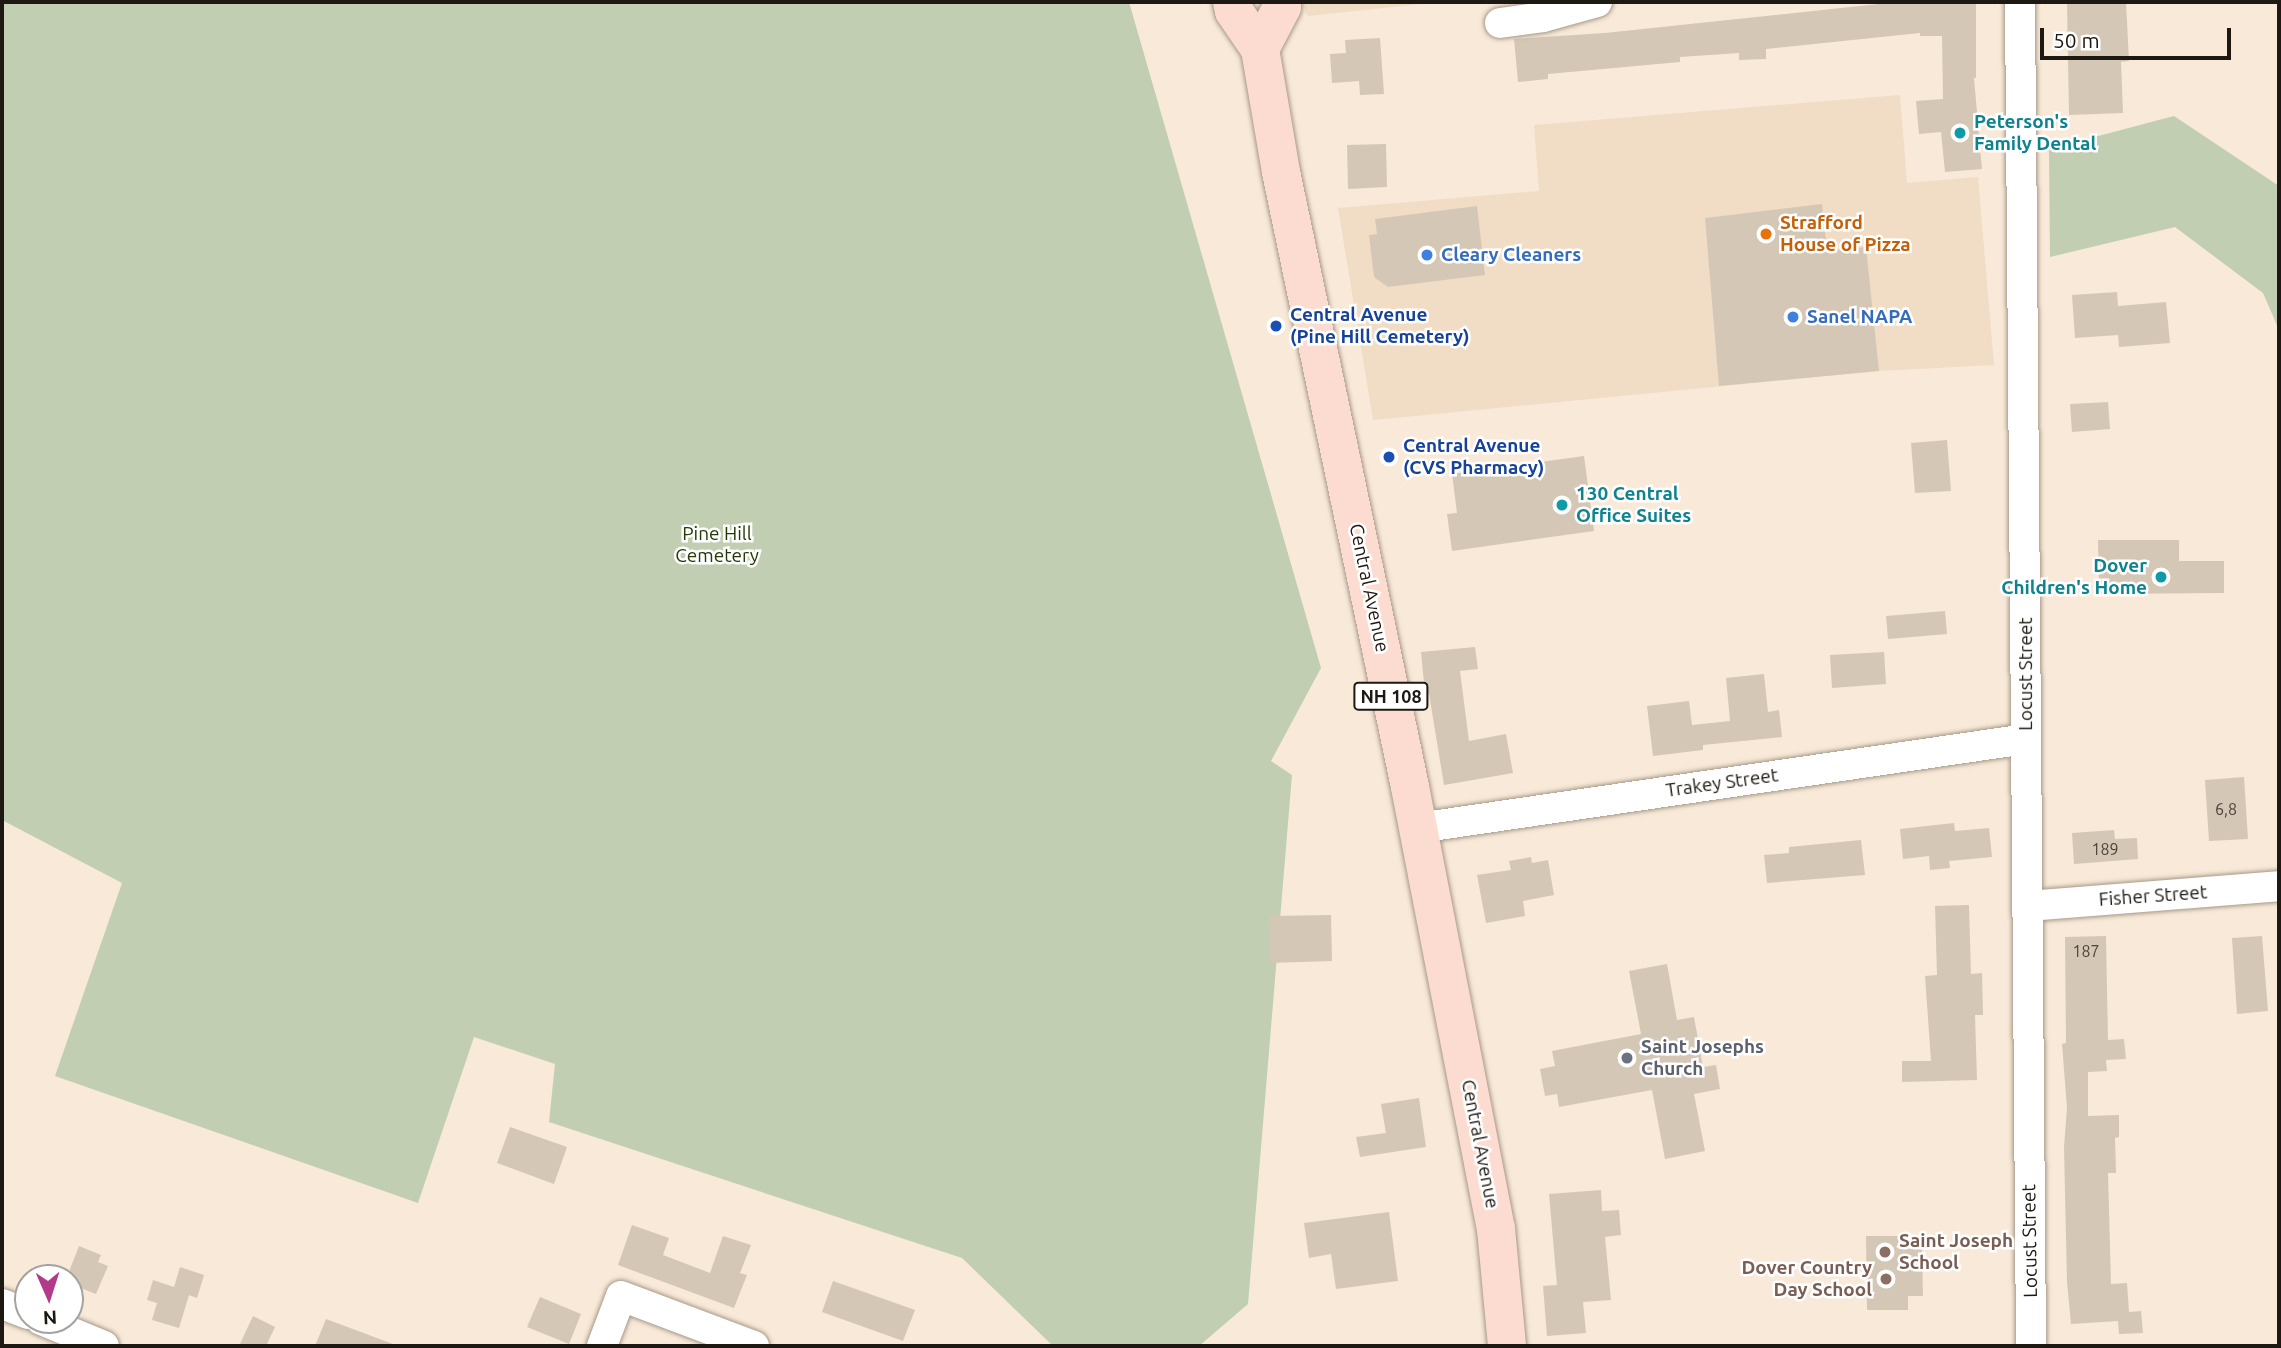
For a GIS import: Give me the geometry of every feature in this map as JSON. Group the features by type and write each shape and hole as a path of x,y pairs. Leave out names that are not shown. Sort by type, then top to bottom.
{"main road":[{"path":"1232,2 1234,11 1259,49 1282,6 1281,2"},
{"name":"Central Avenue","path":"1259,49 1281,172 1418,828 1496,1229 1507,1346"}],"street":[{"path":"1500,23 1543,17 1597,2"},
{"name":"Locust Street","path":"2020,2 2031,1346"},
{"name":"Trakey Street","path":"1418,828 2026,739"},
{"name":"Fisher Street","path":"2027,906 2279,886"},
{"path":"602,1346 621,1296 754,1346"},
{"path":"75,1334 104,1346"}],"shaded area":[{"path":"1301,2 1440,2 1308,16"},
{"path":"1900,95 1907,183 1978,177 1994,365 1879,371 1373,420 1338,208 1539,191 1534,125"}],"green space":[{"name":"Pine Hill Cemetery","path":"2,2 1129,2 1321,668 1271,761 1292,775 1248,1304 1199,1346 1053,1346 962,1258 549,1122 555,1064 474,1037 418,1203 55,1076 122,883 2,820"},
{"path":"2174,116 2279,186 2279,330 2263,293 2175,227 2050,257 2049,149"}],"building":[{"path":"1897,2 1976,2 1974,78 1982,169 1945,172 1941,132 1919,134 1916,101 1943,99 1942,36 1920,36 1920,33 1766,49 1766,59 1739,60 1739,53 1680,57 1680,62 1548,74 1548,79 1518,82 1514,39 1605,33"},
{"path":"2067,2 2126,2 2129,61 2121,62 2123,113 2069,115"},
{"path":"1380,38 1384,94 1360,95 1359,81 1332,83 1330,54 1346,53 1345,40"},
{"path":"1386,144 1387,187 1348,189 1347,145"},
{"name":"Sanel NAPA","path":"1822,204 1827,251 1866,247 1879,371 1719,386 1705,218"},
{"name":"Cleary Cleaners","path":"1477,206 1485,275 1388,287 1374,277 1369,235 1377,234 1375,219"},
{"path":"2117,292 2118,306 2166,302 2170,343 2119,347 2118,335 2075,338 2072,295"},
{"path":"2108,402 2110,429 2072,432 2070,404"},
{"path":"1947,440 1951,491 1915,493 1911,443"},
{"name":"130 Central Office Suites","path":"1584,456 1594,531 1452,551 1447,514 1457,513 1452,474"},
{"name":"Dover Children's Home","path":"2098,540 2179,540 2179,561 2224,561 2224,593 2099,594"},
{"path":"1945,611 1947,634 1888,639 1886,616"},
{"path":"1475,647 1478,669 1460,671 1469,741 1506,734 1513,773 1444,785 1429,694 1425,694 1421,652"},
{"path":"1884,652 1886,684 1832,688 1830,655"},
{"path":"1764,674 1768,712 1779,710 1782,737 1703,745 1703,750 1653,756 1647,706 1689,701 1692,725 1730,721 1726,678"},
{"path":"2244,777 2248,839 2209,841 2205,780"},
{"path":"1954,823 1955,831 1989,828 1992,857 1949,861 1950,868 1930,870 1929,856 1903,859 1900,829"},
{"path":"2114,830 2115,839 2137,838 2138,859 2074,864 2072,833"},
{"path":"1861,840 1865,875 1767,883 1764,855 1789,853 1789,847"},
{"path":"1531,857 1532,863 1548,860 1554,895 1523,901 1525,916 1486,923 1477,875 1511,870 1509,861"},
{"path":"1969,905 1971,974 1982,973 1983,1015 1975,1015 1977,1080 1902,1082 1902,1061 1931,1061 1925,976 1937,975 1935,906"},
{"path":"1331,915 1332,961 1270,963 1269,916"},
{"path":"2106,936 2108,1040 2124,1039 2126,1059 2106,1060 2107,1071 2088,1072 2088,1116 2119,1115 2119,1137 2115,1138 2116,1173 2108,1173 2111,1284 2127,1283 2129,1312 2141,1311 2143,1333 2119,1334 2118,1321 2071,1324 2067,1282 2064,1147 2067,1108 2062,1044 2066,1043 2065,937"},
{"path":"2262,936 2268,1011 2237,1014 2232,938"},
{"name":"Saint Josephs Church","path":"1667,964 1677,1020 1694,1017 1703,1067 1716,1065 1720,1089 1694,1094 1705,1151 1665,1159 1652,1090 1559,1107 1557,1094 1545,1096 1540,1069 1555,1066 1552,1051 1641,1034 1629,971"},
{"path":"1419,1098 1426,1147 1360,1157 1356,1137 1386,1133 1381,1104"},
{"path":"510,1127 567,1147 554,1184 497,1163"},
{"path":"1601,1190 1602,1211 1619,1210 1621,1235 1605,1237 1611,1300 1583,1302 1586,1333 1547,1336 1543,1286 1557,1285 1549,1194"},
{"path":"1389,1212 1398,1281 1336,1289 1331,1254 1309,1258 1304,1223"},
{"path":"632,1225 669,1238 663,1255 710,1273 723,1236 751,1245 740,1273 747,1275 734,1308 618,1265"},
{"path":"1866,1236 1908,1236 1909,1249 1922,1248 1923,1296 1908,1296 1908,1310 1867,1310"},
{"path":"79,1246 101,1255 98,1262 108,1266 96,1294 84,1289 84,1264 72,1264"},
{"path":"180,1267 204,1275 197,1298 189,1295 179,1328 152,1320 157,1303 147,1300 153,1280 174,1287"},
{"path":"833,1281 915,1310 903,1341 822,1312"},
{"path":"540,1297 581,1314 569,1344 527,1327"},
{"path":"253,1316 275,1327 266,1346 239,1346"},
{"path":"326,1319 393,1344 393,1346 315,1346"}],"place":[{"name":"Peterson's Family Dental","path":"1960,133"},
{"name":"Strafford House of Pizza","path":"1766,234"},
{"name":"Cleary Cleaners","path":"1427,255"},
{"name":"Sanel NAPA","path":"1793,317"},
{"name":"Central Avenue (Pine Hill Cemetery)","path":"1276,326"},
{"name":"Central Avenue (CVS Pharmacy)","path":"1389,457"},
{"name":"130 Central Office Suites","path":"1562,505"},
{"name":"Dover Children's Home","path":"2161,577"},
{"name":"Saint Josephs Church","path":"1627,1058"},
{"name":"Saint Joseph School","path":"1885,1252"},
{"name":"Dover Country Day School","path":"1886,1279"}]}
